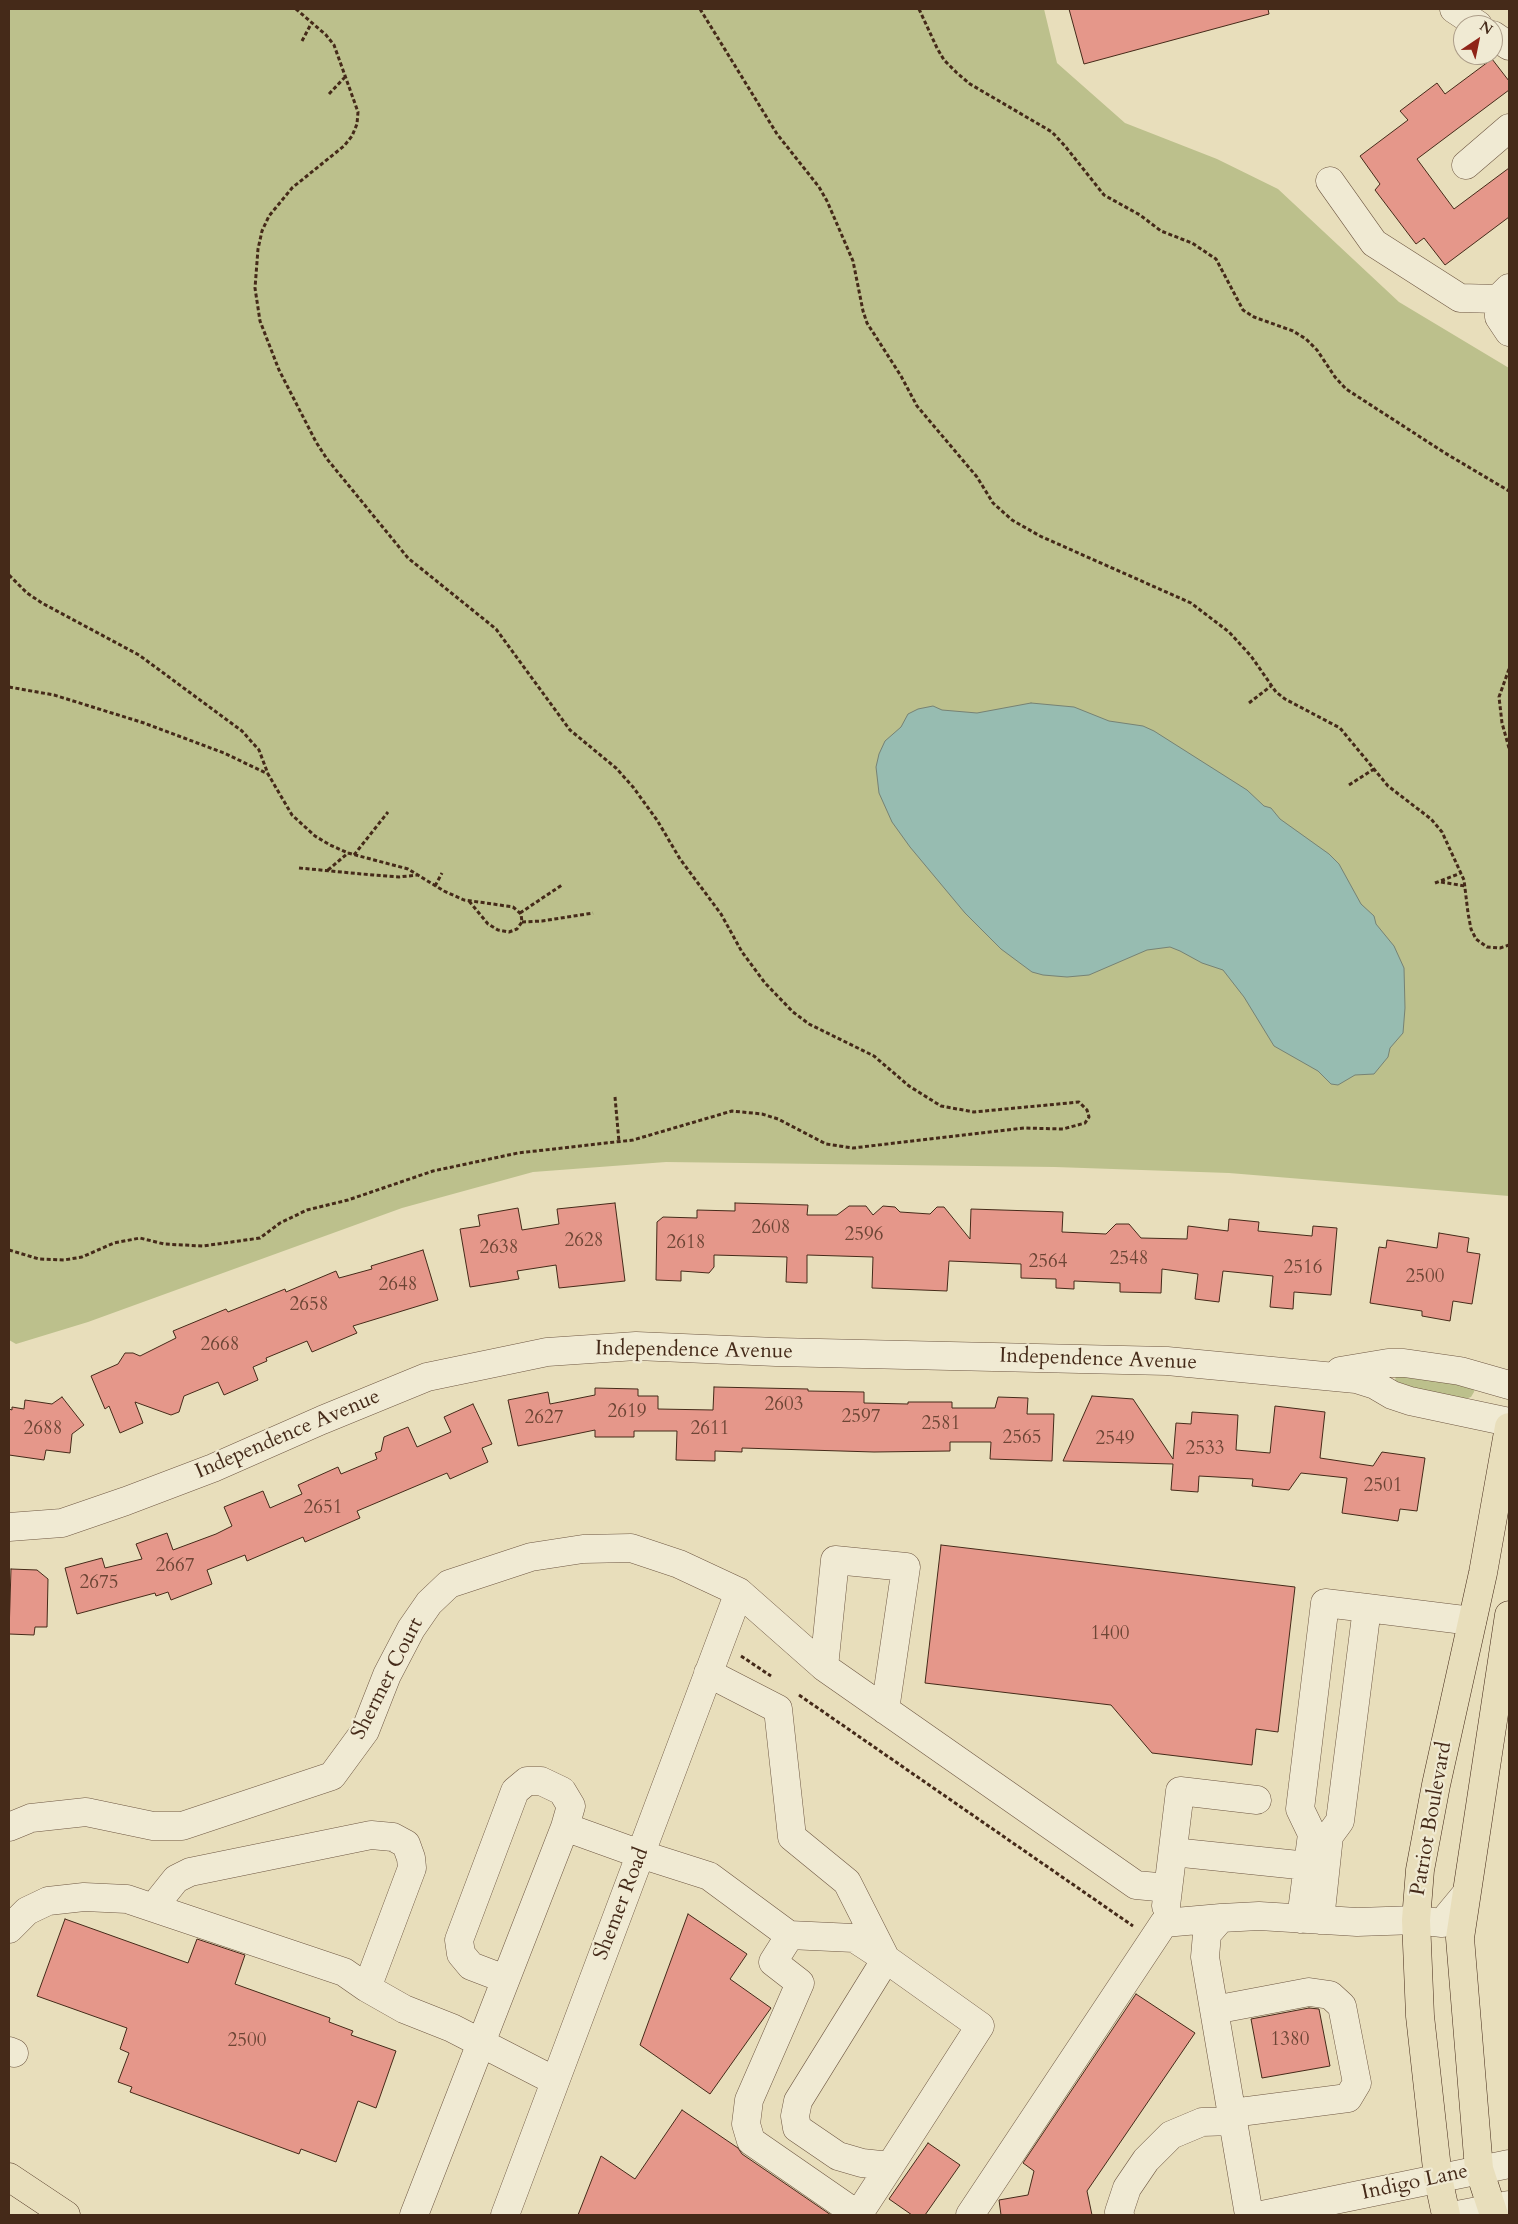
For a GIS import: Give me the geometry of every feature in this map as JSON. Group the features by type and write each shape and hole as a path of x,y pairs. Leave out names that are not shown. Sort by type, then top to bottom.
{"main road":[{"name":"Patriot Boulevard","path":"1446,2215 1438,2178 1420,2016 1416,1920 1420,1870 1436,1785 1483,1573 1509,1427"},
{"name":"Patriot Boulevard","path":"1498,2210 1479,2170 1460,1938 1509,1615"},
{"path":"9,2177 66,2215"}],"street":[{"path":"1466,166 1509,128"},
{"path":"1330,180 1374,243 1460,298 1504,294 1499,317 1509,332"},
{"name":"Independence Avenue","path":"9,1527 62,1523 126,1501 213,1468 322,1420 428,1377 547,1352 636,1346 786,1352 1167,1361 1356,1379 1375,1385 1392,1395 1410,1401 1509,1422"},
{"name":"Independence Avenue","path":"1319,1375 1388,1363 1404,1363 1460,1371 1509,1386"},
{"name":"Shermer Court","path":"9,1827 31,1818 86,1812 153,1826 182,1826 332,1776 364,1731 387,1675 411,1629 429,1602 449,1584 532,1557 583,1549 632,1548 679,1564 739,1592 824,1667 1136,1885 1168,1888"},
{"path":"824,1667 835,1560 906,1567 885,1710"},
{"name":"Shemer Road","path":"505,2215 739,1592"},
{"path":"1311,1919 1320,1835 1300,1809 1325,1602 1472,1622"},
{"path":"1311,1919 1308,1866 1320,1835 1340,1821 1367,1608"},
{"path":"708,1673 778,1709 792,1837 847,1882 886,1959"},
{"path":"414,2215 480,2044 506,1979 565,1827 571,1806 562,1791 541,1782 527,1780 516,1791 459,1940 462,1954 471,1966 506,1979"},
{"path":"970,2215 1159,1931 1168,1888 1180,1791 1257,1800"},
{"path":"565,1827 709,1876 790,1935 854,1938 980,2026 858,2215 751,2142 746,2124 749,2100 800,1983 773,1962 790,1935"},
{"path":"156,1908 160,1899 176,1879 190,1872 371,1835 393,1837 406,1844 412,1858 412,1868 367,1988"},
{"path":"1173,1852 1308,1866"},
{"path":"1159,1931 1221,1918 1259,1916 1357,1922 1416,1920 1442,1923 1466,1894"},
{"path":"9,1929 27,1911 48,1901 84,1896 128,1898 344,1972 367,1988 404,2009 452,2028 555,2081"},
{"path":"1221,1918 1207,1934 1205,1957 1249,2215"},
{"path":"886,1959 798,2101 795,2116 797,2128 838,2156 862,2163 890,2166"},
{"path":"1120,2215 1119,2212 1127,2188 1146,2160 1171,2135 1202,2122 1348,2098 1357,2083 1342,2006 1330,1995 1309,1992 1214,2010"},
{"name":"Indigo Lane","path":"1262,2215 1509,2164"},
{"name":"Indigo Lane","path":"1456,2215 1498,2210"}],"path":[{"path":"9,1250 39,1259 64,1260 82,1257 114,1243 140,1238 164,1244 204,1246 260,1238 280,1223 307,1210 372,1192 433,1171 518,1153 618,1142 655,1134 732,1111 762,1114 778,1119 826,1144 853,1148 1024,1128 1063,1129 1085,1124 1089,1117 1087,1110 1079,1102 974,1112 941,1106 908,1086 874,1056 809,1024 793,1012 765,983 742,952 721,914 684,865 657,820 633,787 616,768 570,730 496,629 408,558 327,459 279,370 266,339 256,303 256,268 262,231 269,216 280,200 292,188 344,146 352,136 357,124 358,112 334,45 326,34 296,9"},
{"path":"700,9 777,134 819,187 827,201 853,261 867,323 901,376 917,406 978,477 993,503 1012,520 1040,536 1173,593 1204,611 1240,643 1271,686 1285,699 1340,728 1388,786 1419,808 1442,832 1465,886 1468,914 1471,928 1476,938 1487,947 1500,948 1509,945"},
{"path":"919,9 944,60 957,74 976,88 1052,132 1066,146 1104,195 1140,215 1161,231 1192,243 1216,259 1243,310 1293,331 1306,339 1317,350 1335,378 1346,389 1446,454 1509,491"},
{"path":"302,41 312,22"},
{"path":"329,94 346,76"},
{"path":"9,576 27,593 42,603 139,655 242,731 259,750 268,774 283,800 302,825 330,845 354,855 396,865 418,875 435,886 469,901 513,908 520,913 522,922 517,929 509,932 498,930 488,924 469,901"},
{"path":"1509,669 1499,697 1502,723 1509,748"},
{"path":"1249,703 1271,686"},
{"path":"9,687 54,695 144,723 224,753 268,774"},
{"path":"1349,785 1374,769"},
{"path":"354,855 388,812"},
{"path":"328,870 348,853"},
{"path":"299,868 399,877 418,875"},
{"path":"435,886 442,873"},
{"path":"1435,884 1461,874"},
{"path":"1441,882 1465,886"},
{"path":"520,913 562,886"},
{"path":"522,922 542,921 593,913"},
{"path":"614,1097 618,1142"},
{"path":"720,1641 777,1680"},
{"path":"794,1692 1159,1931"}],"green space":[{"path":"9,9 1044,9 1057,63 1125,123 1217,159 1278,189 1399,302 1509,368 1509,1196 1229,1173 1055,1167 666,1162 533,1172 402,1208 88,1322 16,1344 9,1340"},
{"path":"1397,1369 1475,1386 1474,1392 1471,1397 1465,1399 1413,1388 1395,1381"}],"water":[{"path":"1031,703 1074,707 1109,721 1143,726 1154,731 1247,790 1264,806 1271,808 1280,819 1329,854 1339,864 1361,904 1374,916 1376,924 1394,946 1404,968 1405,1008 1403,1033 1390,1048 1388,1057 1374,1074 1355,1075 1338,1085 1331,1084 1318,1071 1274,1046 1244,997 1223,970 1202,963 1170,947 1147,950 1089,975 1067,977 1043,975 1032,972 1001,949 965,913 910,847 892,822 879,793 876,767 879,754 885,741 901,727 908,714 918,709 933,706 942,710 977,713"}],"building":[{"path":"1069,9 1268,9 1269,14 1084,64"},
{"path":"1484,65 1497,65 1509,81 1509,90 1417,159 1454,209 1509,168 1509,217 1445,265 1424,238 1416,244 1375,190 1380,184 1360,156 1408,120 1400,111 1437,83 1445,94"},
{"path":"615,1203 625,1281 559,1288 556,1265 517,1271 519,1279 470,1287 460,1229 480,1226 478,1215 518,1208 522,1230 559,1224 557,1209"},
{"path":"735,1203 808,1205 807,1215 837,1215 849,1206 866,1206 873,1215 883,1206 895,1207 900,1212 930,1214 937,1207 944,1207 970,1239 971,1209 1063,1212 1062,1232 1106,1234 1116,1224 1129,1224 1141,1238 1187,1239 1188,1226 1228,1231 1229,1219 1259,1222 1258,1231 1312,1236 1313,1226 1337,1228 1331,1295 1294,1292 1293,1309 1270,1307 1273,1276 1223,1271 1219,1302 1195,1299 1198,1274 1162,1269 1161,1293 1120,1292 1120,1283 1074,1281 1074,1289 1056,1288 1056,1279 1021,1278 1021,1264 949,1261 947,1291 872,1288 873,1257 807,1255 807,1283 786,1282 787,1257 714,1255 714,1267 709,1273 681,1271 681,1281 656,1280 657,1222 663,1217 697,1218 697,1210 735,1211"},
{"path":"1439,1233 1469,1238 1467,1252 1480,1254 1472,1304 1453,1301 1450,1321 1422,1316 1422,1311 1370,1303 1379,1247 1386,1248 1387,1240 1437,1248"},
{"path":"423,1250 438,1300 353,1326 357,1333 312,1352 307,1341 266,1358 267,1361 253,1367 258,1380 224,1395 218,1382 184,1396 179,1412 171,1415 135,1402 143,1423 120,1433 109,1406 105,1409 91,1376 118,1364 125,1353 133,1353 140,1356 176,1338 173,1331 226,1309 228,1312 285,1289 286,1292 336,1271 339,1278 372,1269 371,1266"},
{"path":"714,1387 864,1392 864,1403 952,1402 952,1408 995,1408 998,1397 1028,1398 1027,1414 1054,1414 1052,1461 990,1459 991,1442 950,1442 950,1451 874,1452 742,1448 742,1452 715,1451 715,1461 676,1460 677,1431 634,1431 634,1437 595,1437 595,1430 518,1446 508,1400 548,1392 550,1404 595,1395 595,1388 638,1389 638,1396 658,1396 658,1409 713,1410"},
{"path":"1092,1396 1133,1399 1173,1459 1176,1423 1191,1424 1192,1412 1238,1415 1236,1450 1270,1453 1275,1406 1325,1412 1320,1458 1373,1466 1382,1452 1425,1458 1417,1511 1400,1509 1398,1521 1342,1513 1347,1478 1301,1473 1289,1490 1252,1486 1253,1479 1199,1476 1198,1492 1171,1490 1173,1464 1063,1461"},
{"path":"62,1397 84,1425 72,1434 70,1453 46,1450 44,1460 9,1455 9,1409 12,1410 12,1407 24,1409 25,1400 52,1404"},
{"path":"473,1404 492,1444 482,1448 488,1462 450,1479 447,1473 357,1511 360,1518 305,1542 303,1537 247,1561 245,1555 207,1570 212,1584 171,1600 168,1592 156,1596 155,1593 77,1614 65,1568 102,1558 105,1568 142,1559 136,1544 167,1533 173,1550 216,1534 232,1526 224,1507 263,1491 270,1508 302,1494 298,1485 338,1467 341,1474 377,1459 375,1453 381,1451 384,1437 408,1427 417,1447 451,1432 444,1417"},
{"path":"941,1545 1295,1587 1278,1732 1256,1729 1252,1765 1152,1753 1111,1705 925,1683"},
{"path":"11,1569 37,1570 48,1579 47,1627 35,1627 34,1635 9,1634"},
{"path":"688,1914 747,1954 730,1979 771,2008 710,2094 640,2045"},
{"path":"65,1919 188,1963 197,1939 245,1955 235,1984 330,2018 329,2022 353,2031 351,2035 396,2051 376,2108 358,2101 336,2162 301,2149 299,2154 130,2092 132,2087 118,2082 129,2053 120,2049 127,2028 37,1996"},
{"path":"1136,1994 1195,2033 1087,2191 1092,2215 1001,2215 999,2200 1028,2195 1034,2171 1023,2163"},
{"path":"1309,2008 1319,2009 1330,2066 1262,2078 1251,2019"},
{"path":"682,2110 831,2215 578,2215 601,2156 635,2179"},
{"path":"928,2143 960,2165 925,2215 912,2215 889,2199"}]}
